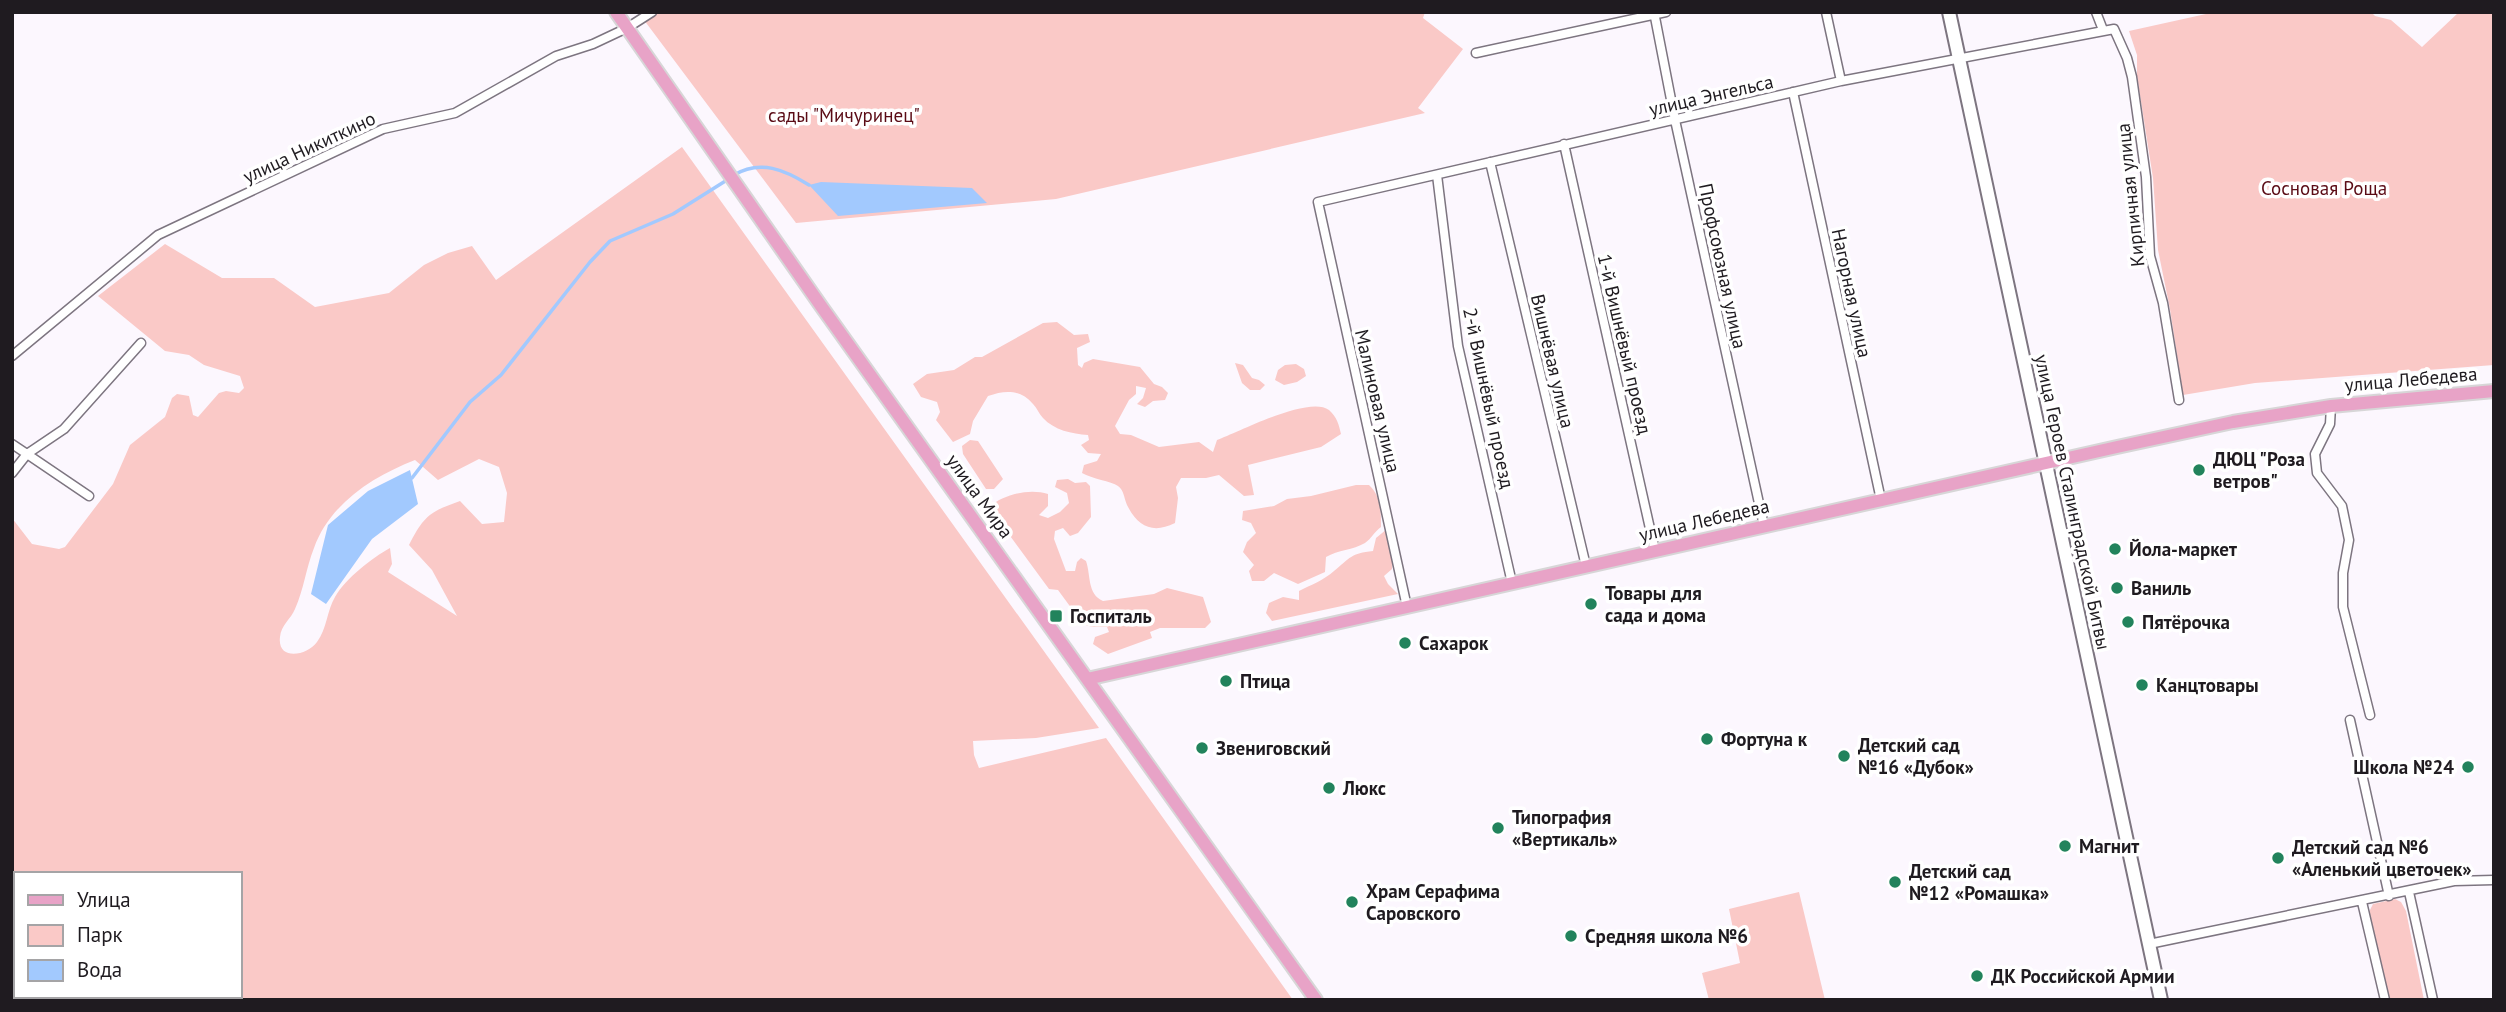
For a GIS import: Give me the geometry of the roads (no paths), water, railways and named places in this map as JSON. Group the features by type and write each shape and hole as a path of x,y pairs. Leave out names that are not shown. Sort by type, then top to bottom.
{"main road":[{"name":"улица Мира","path":"616,12 821,306 1316,1000"},
{"name":"улица Лебедева","path":"1087,680 2233,422 2331,406 2494,391"}],"street":[{"name":"улица Никиткино","path":"12,356 158,235 383,129 455,113 556,56 593,44 627,28 652,12"},
{"path":"1476,53 1666,12"},
{"path":"1826,12 1841,81"},
{"name":"улица Героев Сталинградской Битвы","path":"1949,12 2161,1000"},
{"path":"2096,12 2103,30"},
{"name":"Профсоюзная улица","path":"1654,13 1764,526"},
{"name":"улица Энгельса","path":"1318,202 1841,81 2114,29"},
{"name":"Кирпичная улица","path":"2114,29 2132,77 2146,177 2150,256 2163,303 2179,400"},
{"name":"Нагорная улица","path":"1793,92 1881,500"},
{"name":"1-й Вишнёвый проезд","path":"1564,144 1655,551"},
{"name":"Вишнёвая улица","path":"1490,162 1586,566"},
{"name":"2-й Вишнёвый проезд","path":"1437,175 1458,346 1513,583"},
{"name":"Малиновая улица","path":"1318,202 1407,607"},
{"path":"12,473 27,454 64,429 141,343"},
{"name":"улица Лебедева","path":"2331,406 2330,424 2315,454 2317,473 2342,506 2350,540 2343,573 2343,607 2370,715"},
{"path":"12,444 89,496"},
{"path":"2350,720 2389,896"},
{"path":"2149,944 2454,881 2494,880"},
{"path":"2409,892 2433,1000"},
{"path":"2362,902 2385,1000"}],"water":[{"path":"821,182 972,188 987,203 838,216 809,185"},
{"path":"410,470 418,504 372,539 326,604 311,594 328,525 368,491"}],"waterway":[{"path":"734,175 753,168 772,168 809,185"},
{"path":"412,478 470,402 501,375 590,262 610,241 673,214 727,180"}],"place":[{"name":"ДЮЦ \"Роза ветров\"","path":"2199,470"},
{"name":"Йола-маркет","path":"2115,549"},
{"name":"Ваниль","path":"2117,588"},
{"name":"Товары для сада и дома","path":"1591,604"},
{"name":"Госпиталь","path":"1056,616"},
{"name":"Пятёрочка","path":"2128,622"},
{"name":"Сахарок","path":"1405,643"},
{"name":"Птица","path":"1226,681"},
{"name":"Канцтовары","path":"2142,685"},
{"name":"Фортуна к","path":"1707,739"},
{"name":"Звениговский","path":"1202,748"},
{"name":"Детский сад №16 «Дубок»","path":"1844,756"},
{"name":"Школа №24","path":"2468,767"},
{"name":"Люкс","path":"1329,788"},
{"name":"Типография «Вертикаль»","path":"1498,828"},
{"name":"Магнит","path":"2065,846"},
{"name":"Детский сад №6 «Аленький цветочек»","path":"2278,858"},
{"name":"Детский сад №12 «Ромашка»","path":"1895,882"},
{"name":"Храм Серафима Саровского","path":"1352,902"},
{"name":"Средняя школа №6","path":"1571,936"},
{"name":"ДК Российской Армии","path":"1977,976"}],"park label":[{"name":"сады \"Мичуринец\"","path":"844,115"},
{"name":"Сосновая Роща","path":"2324,188"}]}
